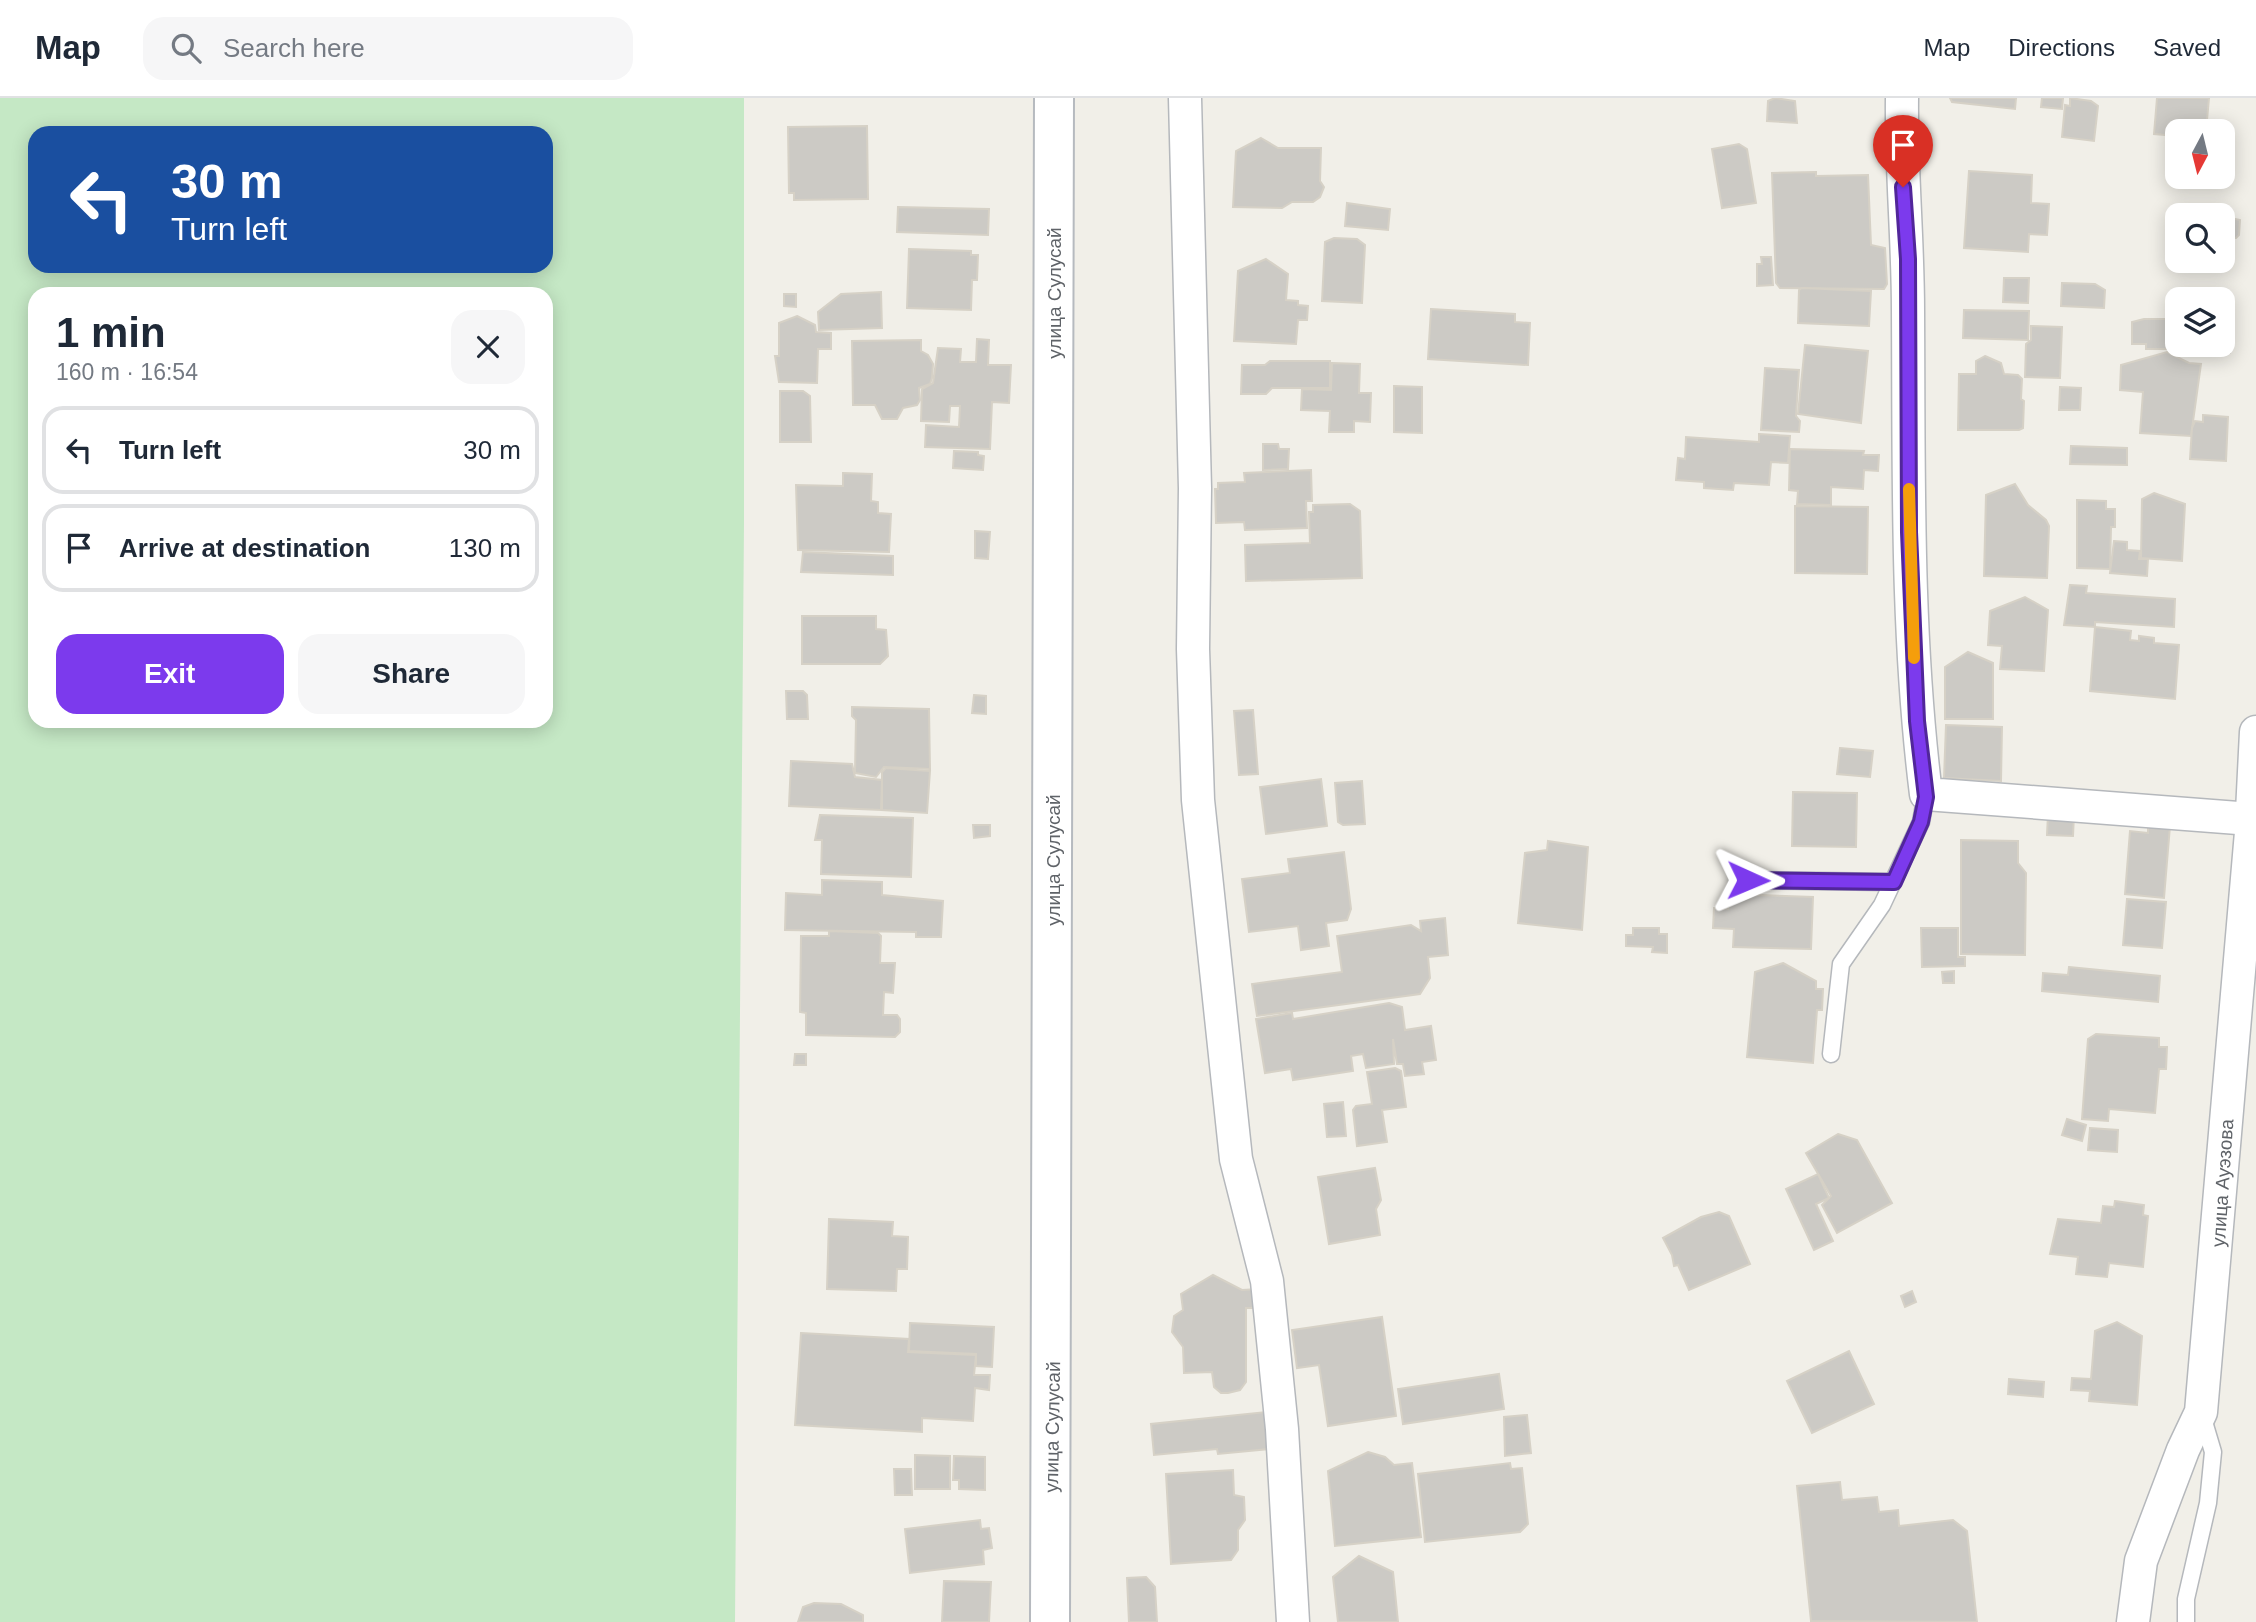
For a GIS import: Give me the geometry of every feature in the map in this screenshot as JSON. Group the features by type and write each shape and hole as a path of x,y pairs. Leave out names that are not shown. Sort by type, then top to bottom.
{"main road":[{"name":"улица Сулусай","path":"1050,1622 1054,98"}],"street":[{"path":"1185,98 1195,488 1193,649 1198,800 1236,1159 1257,1228 1268,1281 1282,1429 1293,1622"},
{"path":"1902,98 1901,163 1908,259 1909,532 1917,721 1926,794 2251,819"},
{"name":"улица Ауэзова","path":"2133,1622 2141,1562 2183,1450 2201,1412 2246,1007 2256,732"}],"lane":[{"path":"1831,1055 1841,964 1882,905 1894,882 1921,822 1926,794"},
{"path":"1748,880 1894,882"},
{"path":"2186,1622 2186,1599 2208,1503 2213,1452 2201,1412"}],"green space":[{"path":"0,98 744,98 744,523 735,1622 0,1622"}],"building":[{"path":"1775,98 1795,101 1797,123 1767,121 1768,101"},
{"path":"1950,98 2016,98 2015,109 1952,102"},
{"path":"2042,98 2063,98 2062,109 2041,107"},
{"path":"2070,98 2091,101 2098,106 2094,141 2062,137 2065,105 2070,106"},
{"path":"2157,98 2209,98 2207,119 2165,119 2165,135 2154,134"},
{"path":"867,126 868,199 794,200 794,193 789,193 788,127"},
{"path":"1261,138 1278,148 1321,148 1320,181 1324,187 1320,197 1313,202 1292,202 1282,208 1233,207 1236,151"},
{"path":"1739,144 1747,149 1756,203 1722,208 1712,149"},
{"path":"1969,171 2032,175 2031,203 2049,204 2047,235 2029,234 2028,252 1964,248"},
{"path":"1816,172 1816,176 1868,175 1871,245 1885,248 1887,284 1884,289 1780,288 1776,283 1772,173"},
{"path":"1347,203 1390,209 1388,230 1345,226"},
{"path":"898,207 989,209 988,235 897,232"},
{"path":"2235,219 2240,220 2239,235 2236,238"},
{"path":"1334,238 1357,239 1365,245 1362,303 1322,301 1325,242"},
{"path":"909,249 971,251 971,255 978,255 977,280 972,280 971,310 907,308"},
{"path":"1761,257 1771,257 1773,285 1757,286 1757,264 1762,264"},
{"path":"1266,259 1288,274 1286,300 1298,301 1298,305 1308,306 1307,320 1298,320 1296,344 1234,341 1238,271"},
{"path":"2004,278 2029,278 2028,303 2003,302"},
{"path":"2062,283 2095,284 2105,290 2104,308 2061,306"},
{"path":"1799,290 1871,291 1869,326 1798,323"},
{"path":"881,292 882,328 819,330 818,312 841,294"},
{"path":"784,294 796,294 796,307 784,306"},
{"path":"1431,309 1515,314 1515,322 1530,323 1528,365 1428,359"},
{"path":"1964,310 2029,311 2028,340 1963,338"},
{"path":"797,316 815,325 816,332 831,333 831,349 818,349 817,383 779,382 775,356 779,356 779,323"},
{"path":"2165,319 2165,349 2146,349 2146,344 2132,344 2132,322"},
{"path":"2031,326 2062,327 2060,378 2025,377 2026,344 2031,340"},
{"path":"977,339 989,340 988,365 1011,365 1009,403 992,402 990,449 925,447 926,425 959,427 960,406 950,406 949,422 921,421 922,389 933,383 938,348 961,349 960,362 976,362"},
{"path":"921,340 921,351 928,355 933,364 930,384 919,388 920,400 917,405 903,408 897,419 882,419 875,405 853,405 852,341"},
{"path":"1805,345 1868,351 1861,423 1798,414"},
{"path":"2165,353 2165,357 2177,357 2189,363 2201,364 2191,436 2140,433 2143,392 2120,390 2121,365"},
{"path":"1985,356 2001,363 2004,374 2018,375 2022,379 2023,428 2019,430 1958,430 1959,374 1976,374 1976,361"},
{"path":"1270,361 1330,361 1330,388 1272,388 1266,394 1241,394 1242,365 1265,365"},
{"path":"1332,363 1360,364 1359,393 1371,393 1370,422 1354,421 1354,432 1329,432 1330,411 1301,410 1302,389 1331,390"},
{"path":"1765,368 1799,370 1796,416 1800,421 1799,432 1761,430"},
{"path":"1394,386 1422,387 1422,433 1394,432"},
{"path":"2060,387 2081,388 2080,410 2059,410"},
{"path":"780,391 803,391 810,396 811,442 780,442"},
{"path":"2203,415 2228,417 2226,461 2190,459 2192,428 2195,421 2203,422"},
{"path":"1759,434 1790,436 1788,463 1771,462 1769,485 1734,483 1733,490 1704,488 1704,482 1676,480 1678,458 1685,459 1686,437 1759,442"},
{"path":"1263,444 1278,444 1279,449 1289,449 1288,469 1263,470"},
{"path":"2071,446 2127,448 2127,465 2070,464"},
{"path":"1790,449 1864,451 1863,455 1879,455 1878,471 1864,470 1863,489 1831,487 1831,505 1797,504 1798,491 1789,490"},
{"path":"954,451 978,452 978,455 984,456 983,470 953,468"},
{"path":"1311,470 1312,501 1306,501 1307,528 1245,530 1244,522 1216,523 1215,489 1218,489 1218,483 1245,482 1244,473"},
{"path":"843,473 872,474 871,501 878,502 878,513 891,514 889,552 798,550 796,485 843,486"},
{"path":"2015,484 2028,505 2046,520 2049,526 2047,578 1984,576 1986,495"},
{"path":"2154,493 2185,504 2182,561 2141,558 2142,499"},
{"path":"2077,500 2106,501 2106,509 2115,509 2115,527 2111,527 2110,569 2077,568"},
{"path":"1350,504 1360,511 1362,578 1246,581 1245,545 1310,543 1309,512 1313,512 1313,505"},
{"path":"1795,506 1868,507 1867,574 1795,573"},
{"path":"975,531 990,532 988,559 975,558"},
{"path":"2114,541 2127,542 2127,550 2140,551 2139,559 2148,559 2147,576 2110,573"},
{"path":"803,552 893,556 893,575 801,572"},
{"path":"2070,585 2087,586 2086,593 2175,599 2174,627 2095,622 2095,627 2064,625"},
{"path":"2025,597 2048,610 2044,671 2000,669 2002,646 1988,645 1990,611"},
{"path":"802,616 876,616 876,629 886,630 888,656 880,664 802,664"},
{"path":"2095,627 2131,631 2130,640 2139,641 2139,636 2154,638 2154,643 2179,645 2175,699 2090,691"},
{"path":"1968,652 1993,663 1993,719 1945,719 1945,667"},
{"path":"786,691 803,691 807,695 808,719 787,719"},
{"path":"974,695 986,696 986,714 972,713"},
{"path":"852,707 929,709 930,769 884,767 876,777 855,773 856,720 852,716"},
{"path":"1253,710 1258,774 1239,775 1234,711"},
{"path":"1946,725 2002,727 2001,781 1944,778"},
{"path":"1840,748 1873,751 1870,777 1837,774"},
{"path":"791,761 852,764 855,777 882,780 881,810 789,806"},
{"path":"886,768 930,771 927,813 882,810 882,772"},
{"path":"1321,779 1327,826 1266,834 1260,787"},
{"path":"1362,781 1365,824 1343,825 1338,822 1335,783"},
{"path":"1793,792 1857,793 1856,847 1792,846"},
{"path":"2048,814 2074,815 2073,836 2047,835"},
{"path":"820,815 913,818 911,877 821,874 822,840 815,840"},
{"path":"2148,824 2170,826 2164,898 2125,894 2130,831 2148,833"},
{"path":"973,825 990,825 990,836 974,838"},
{"path":"1961,840 2018,841 2018,863 2026,873 2025,955 1961,954"},
{"path":"1548,841 1588,847 1582,930 1518,923 1525,853 1547,850"},
{"path":"1344,852 1351,909 1347,920 1326,923 1329,946 1301,950 1298,926 1249,932 1242,879 1290,873 1288,859"},
{"path":"822,880 882,882 882,895 943,901 941,937 916,937 916,932 785,930 786,893 822,895"},
{"path":"1728,894 1813,897 1811,949 1733,947 1734,929 1713,928 1714,908 1728,909"},
{"path":"2127,899 2166,902 2162,948 2123,945"},
{"path":"1445,918 1448,955 1428,957 1430,978 1420,994 1257,1016 1252,984 1342,972 1337,936 1411,925 1421,931 1420,921"},
{"path":"1633,928 1659,928 1659,934 1667,934 1667,953 1652,952 1653,947 1626,946 1626,935 1633,935"},
{"path":"1921,928 1958,928 1958,957 1965,957 1965,966 1922,967"},
{"path":"829,931 878,933 881,936 880,963 895,963 893,993 884,992 883,1015 897,1015 900,1019 900,1032 895,1037 806,1035 806,1013 800,1012 801,936 829,936"},
{"path":"1783,963 1816,981 1816,989 1823,989 1822,1010 1817,1010 1813,1063 1747,1057 1755,972"},
{"path":"2069,967 2160,976 2158,1002 2042,991 2043,973 2068,975"},
{"path":"1954,971 1954,983 1943,983 1942,972"},
{"path":"1389,1003 1402,1007 1405,1030 1431,1026 1436,1060 1422,1062 1424,1074 1405,1076 1403,1064 1397,1064 1393,1039 1394,1064 1366,1068 1363,1054 1351,1056 1353,1071 1293,1080 1291,1069 1265,1073 1256,1019 1292,1013 1293,1019"},
{"path":"2096,1034 2159,1038 2159,1047 2167,1047 2166,1069 2159,1069 2155,1113 2109,1109 2108,1121 2082,1119 2088,1039"},
{"path":"795,1054 806,1054 806,1065 794,1065"},
{"path":"1395,1068 1401,1071 1406,1107 1382,1110 1387,1142 1357,1146 1353,1110 1356,1106 1372,1104 1367,1072"},
{"path":"1343,1102 1346,1136 1327,1137 1324,1104"},
{"path":"2067,1119 2086,1125 2082,1141 2062,1135"},
{"path":"2090,1128 2118,1130 2117,1152 2088,1150"},
{"path":"1838,1134 1857,1140 1892,1203 1837,1233 1822,1205 1831,1196 1806,1153"},
{"path":"1375,1168 1381,1200 1376,1209 1380,1235 1329,1244 1318,1177"},
{"path":"1818,1174 1829,1198 1816,1204 1833,1241 1814,1250 1786,1189"},
{"path":"2115,1201 2144,1205 2143,1215 2148,1216 2143,1267 2109,1263 2107,1277 2076,1274 2078,1257 2050,1254 2058,1219 2101,1223 2103,1206 2114,1207"},
{"path":"1719,1212 1729,1216 1750,1264 1689,1290 1678,1265 1674,1266 1672,1255 1663,1238 1701,1217"},
{"path":"829,1219 893,1222 892,1236 908,1237 907,1269 897,1269 896,1291 827,1289"},
{"path":"1213,1275 1242,1290 1258,1289 1258,1308 1246,1308 1246,1382 1240,1390 1228,1393 1221,1393 1214,1387 1212,1372 1184,1373 1183,1347 1172,1332 1174,1316 1183,1310 1181,1294"},
{"path":"1912,1291 1916,1302 1905,1307 1901,1296"},
{"path":"1382,1317 1396,1416 1328,1426 1319,1365 1297,1368 1292,1330"},
{"path":"2117,1322 2142,1336 2137,1405 2089,1401 2090,1391 2071,1390 2072,1378 2091,1379 2095,1331"},
{"path":"910,1323 994,1327 992,1367 976,1366 976,1354 909,1351"},
{"path":"801,1333 909,1339 908,1352 976,1355 974,1375 990,1375 989,1390 975,1388 973,1421 922,1418 922,1432 795,1425"},
{"path":"1849,1351 1874,1404 1812,1433 1787,1381"},
{"path":"1499,1374 1504,1409 1403,1424 1398,1389"},
{"path":"2009,1379 2044,1382 2043,1397 2008,1394"},
{"path":"1266,1412 1269,1449 1218,1454 1217,1449 1154,1455 1151,1424"},
{"path":"1527,1415 1531,1453 1505,1456 1504,1417"},
{"path":"1368,1452 1385,1457 1394,1465 1412,1463 1421,1537 1335,1546 1328,1471"},
{"path":"915,1455 950,1456 950,1489 915,1489"},
{"path":"954,1456 985,1457 985,1490 959,1489 959,1480 953,1480"},
{"path":"1510,1463 1511,1469 1522,1468 1528,1524 1520,1532 1425,1542 1418,1474"},
{"path":"894,1469 911,1469 912,1495 895,1495"},
{"path":"1233,1470 1234,1495 1244,1497 1245,1520 1238,1530 1238,1550 1231,1560 1171,1564 1166,1474"},
{"path":"1840,1482 1842,1500 1877,1497 1879,1512 1898,1510 1899,1526 1953,1520 1967,1531 1977,1622 1811,1621 1797,1486"},
{"path":"980,1520 981,1529 989,1528 992,1548 983,1550 984,1564 910,1573 905,1529"},
{"path":"1359,1556 1393,1572 1398,1622 1338,1622 1333,1577"},
{"path":"1146,1577 1155,1587 1157,1622 1129,1622 1127,1578"},
{"path":"944,1581 991,1582 989,1622 942,1622"},
{"path":"814,1603 841,1604 863,1615 863,1622 798,1622 803,1607"}],"slow traffic":[{"path":"1909,489 1914,658"}],"route":[{"path":"1748,880 1894,882 1921,822 1926,797 1917,721 1909,532 1908,259 1903,187"}]}
